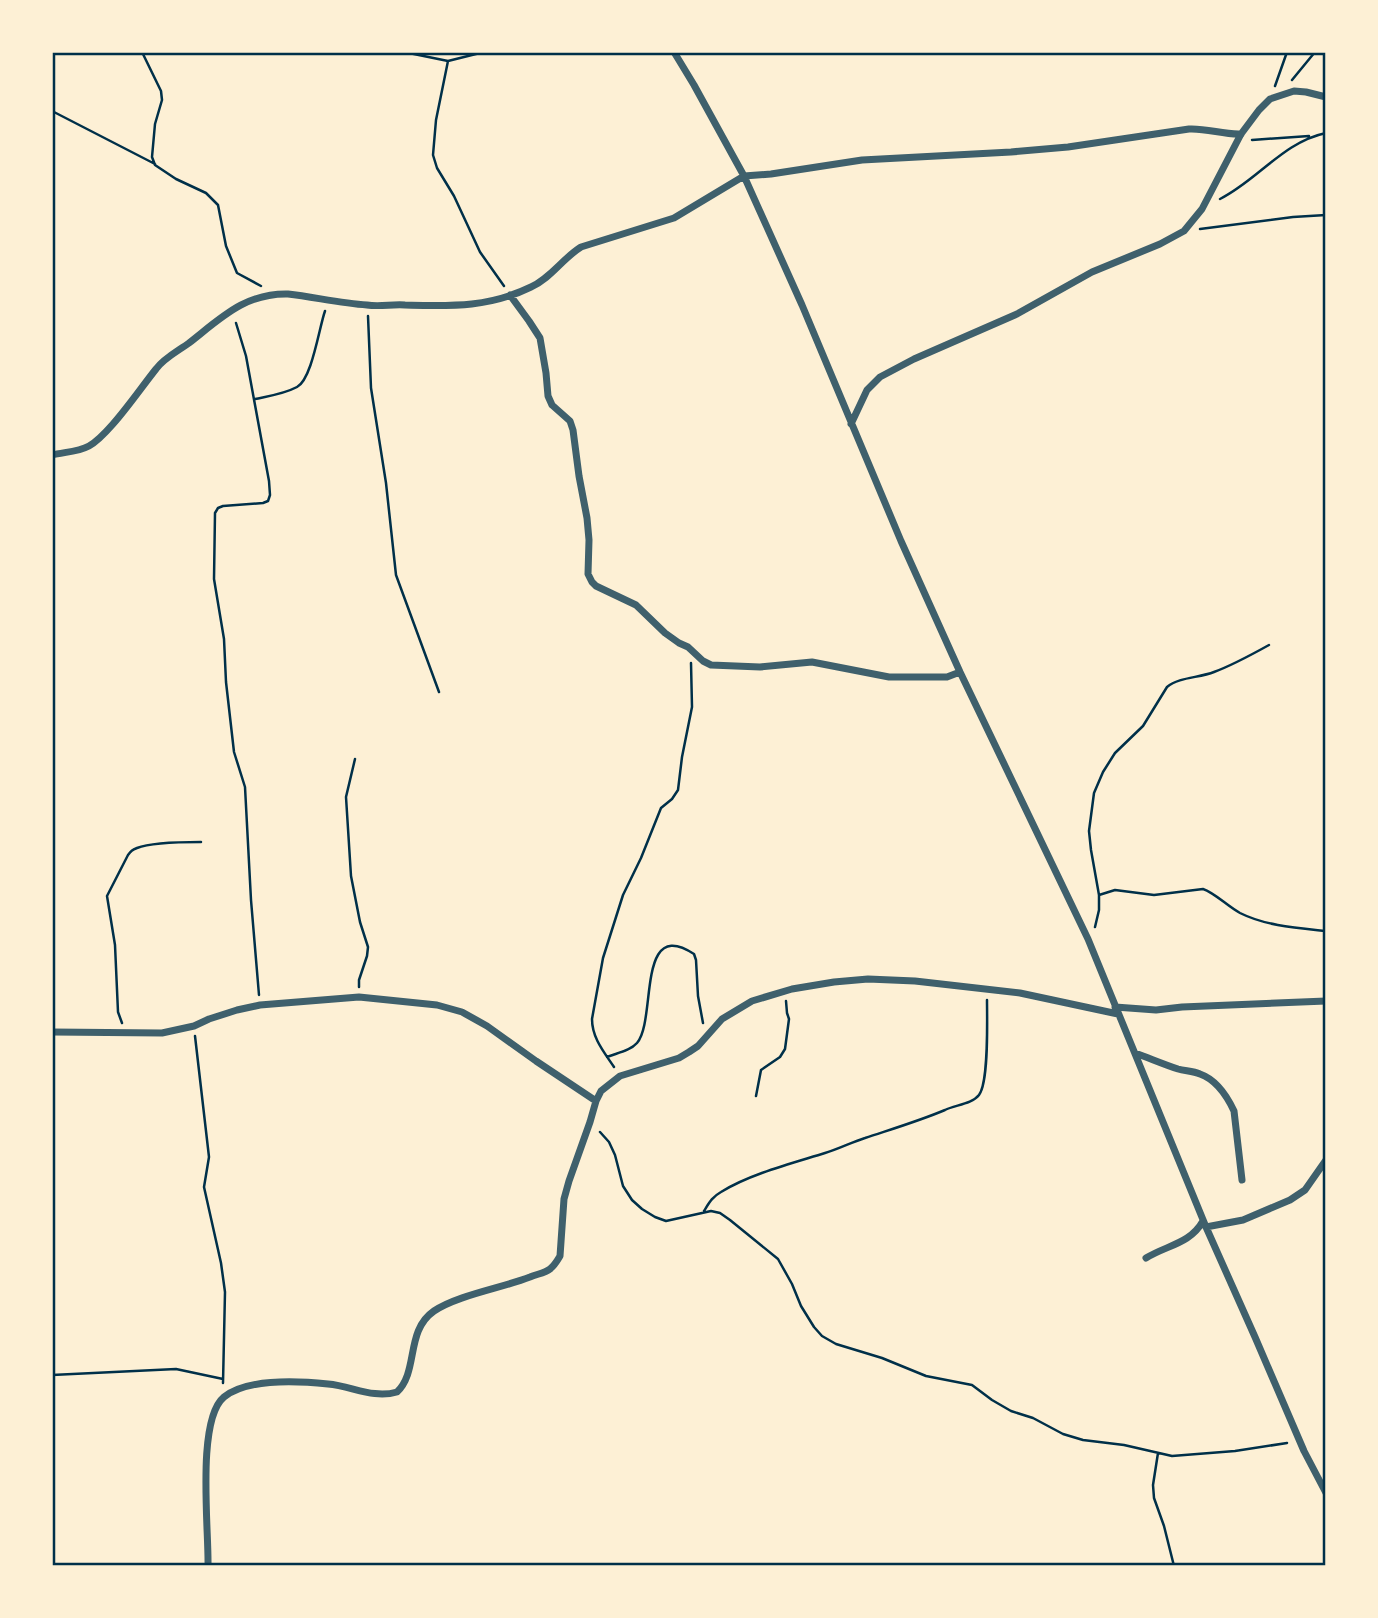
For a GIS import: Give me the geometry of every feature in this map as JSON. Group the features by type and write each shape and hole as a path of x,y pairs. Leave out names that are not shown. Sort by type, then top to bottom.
{"street":[{"path":"674,52 744,176 802,305 901,541 1107,982 1116,1011 1205,1224 1299,1440 1325,1493"},
{"path":"851,424 867,390 880,377 914,359 1017,314 1093,272 1184,231 1202,209 1240,136 1270,99 1294,92 1325,97"},
{"path":"52,454 80,450 93,443 132,402 162,361 231,310 259,296 272,293 300,295 368,305 455,306 487,302 531,288 581,247 674,218 744,176 862,160 1068,146 1201,128 1240,136"},
{"path":"510,295 540,338 548,396 552,405 570,421 573,430 587,518 589,574 596,586 636,605 658,627 711,665 760,667 812,662 889,677 947,677 960,672"},
{"path":"208,1566 205,1484 209,1433 212,1415 218,1403 240,1388 267,1382 332,1384 379,1395 397,1392 406,1379 418,1331 432,1312 447,1304 519,1282 548,1270 555,1264 562,1249 564,1199 601,1090 620,1076 679,1058 698,1046 722,1019 752,1001 792,989 869,979 915,981 1020,993 1116,1011 1325,1001"},
{"path":"52,1032 162,1032 194,1026 237,1010 359,997 437,1005 462,1012 487,1026 596,1101"},
{"path":"1135,1053 1206,1077 1222,1090 1234,1111 1242,1180"},
{"path":"1146,1258 1172,1247 1205,1224 1243,1220 1290,1200 1305,1190 1325,1160"}],"path":[{"path":"142,52 161,91 162,100 155,124 152,157 155,164"},
{"path":"404,52 448,61 484,52"},
{"path":"1270,99 1287,52"},
{"path":"1283,94 1294,76 1315,52"},
{"path":"448,61 436,120 433,155 480,252 510,295"},
{"path":"52,111 206,193 218,205 226,246 237,273 272,293"},
{"path":"1202,209 1226,197 1288,148 1325,133"},
{"path":"1240,136 1313,136"},
{"path":"1184,231 1325,215"},
{"path":"255,398 286,392 300,386 309,370 328,300"},
{"path":"368,305 371,388 386,483 396,575 439,692"},
{"path":"231,310 247,356 270,495 268,501 263,503 223,506 215,513 214,579 224,639 234,752 245,787 260,1006"},
{"path":"1087,939 1096,926 1099,910 1089,831 1094,793 1103,772 1115,754 1143,726 1172,682 1211,674 1238,663 1269,645"},
{"path":"620,1076 596,1040 592,1019 603,958 623,895 661,808 678,790 692,707 693,652"},
{"path":"355,759 346,797 351,876 368,947 359,980 359,997"},
{"path":"132,1032 122,1023 118,1012 115,945 107,896 128,855 137,847 174,842 201,842"},
{"path":"1099,895 1115,890 1154,895 1203,889 1253,919 1325,931"},
{"path":"607,1057 627,1050 638,1042 654,961 659,951 666,946 678,946 694,954 706,1037"},
{"path":"756,1096 761,1070 780,1057 785,1049 789,1019 786,1003 792,989"},
{"path":"704,1211 711,1199 743,1181 974,1100 982,1091 984,1083 987,989"},
{"path":"194,1026 209,1157 204,1187 225,1292 224,1397"},
{"path":"590,1122 609,1142 623,1186 632,1200 642,1209 666,1221 704,1211 720,1213 778,1259 814,1327 822,1336 836,1344 882,1358 926,1376 972,1385 1002,1406 1069,1436 1096,1443 1124,1445 1172,1455 1235,1451 1299,1440"},
{"path":"52,1375 176,1369 223,1379"},
{"path":"1158,1453 1153,1485 1154,1498 1174,1566"}]}
